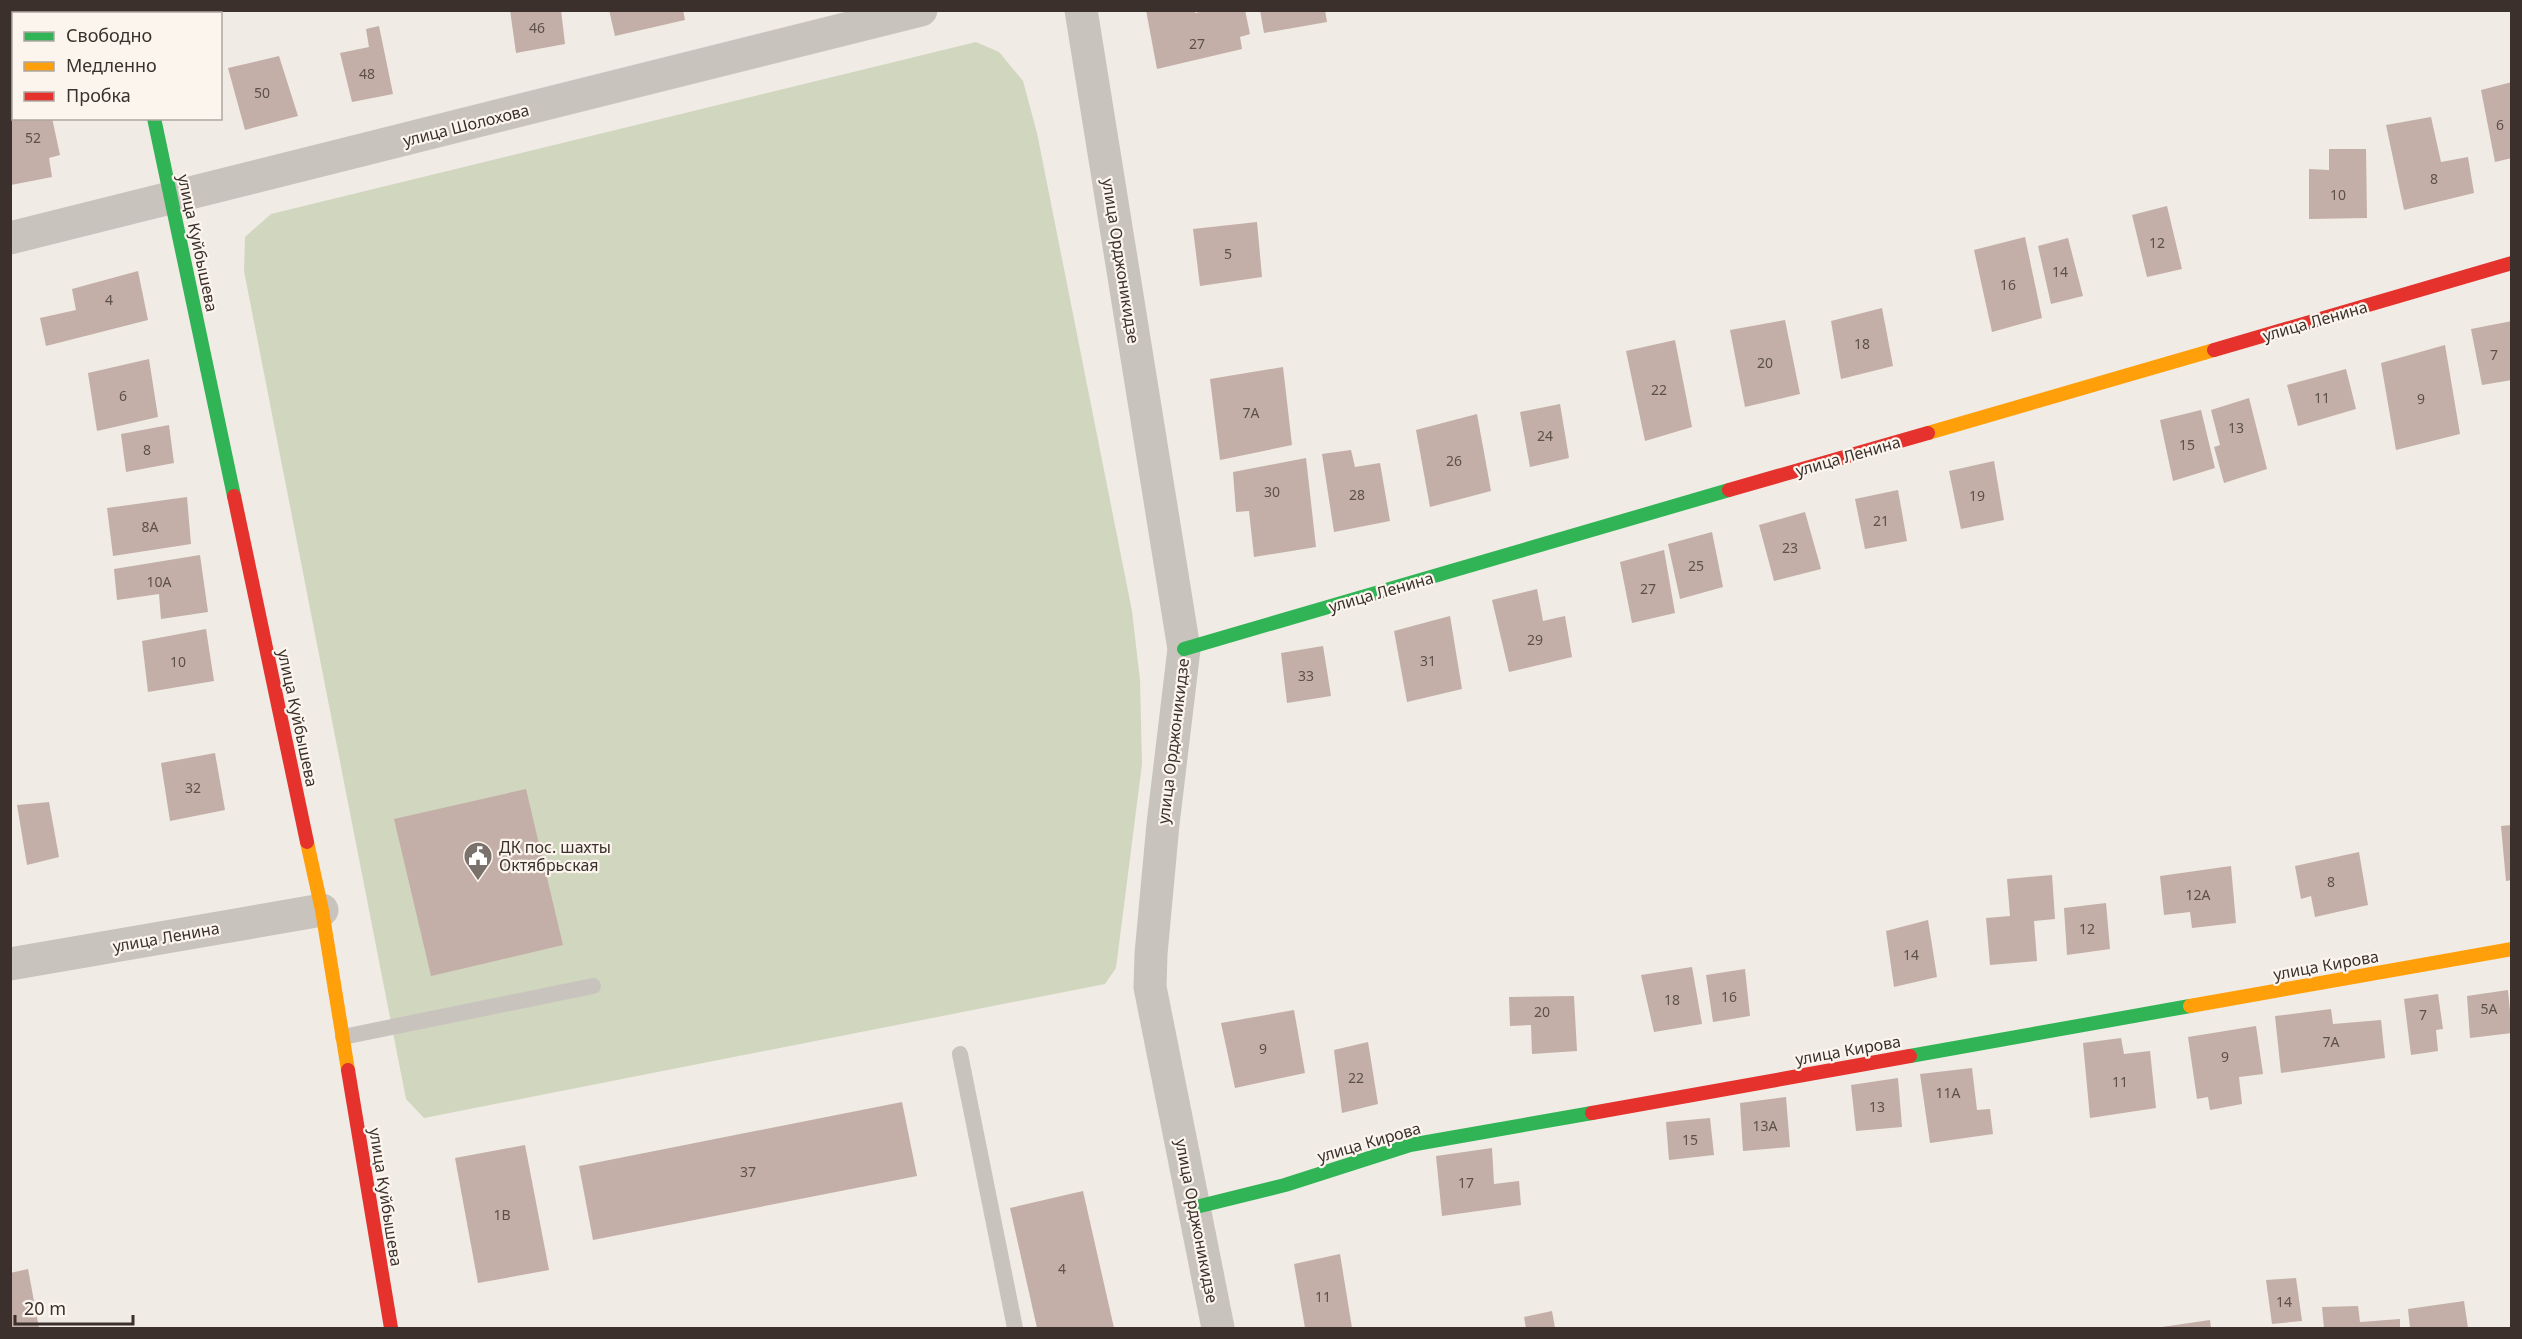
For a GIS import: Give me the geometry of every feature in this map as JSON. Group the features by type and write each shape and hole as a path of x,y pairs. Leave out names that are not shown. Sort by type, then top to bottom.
{"street":[{"name":"улица Шолохова","path":"10,238 921,10"},
{"name":"улица Орджоникидзе","path":"1081,10 1185,650 1163,824 1150,987 1196,1207 1218,1329"},
{"name":"улица Куйбышева","path":"154,120 322,910 391,1329"},
{"name":"улица Ленина","path":"1185,650 2511,263"},
{"name":"улица Ленина","path":"10,964 322,910"},
{"name":"улица Кирова","path":"1196,1207 1285,1185 1410,1144 2511,949"}],"lane":[{"path":"343,1037 593,986"},
{"path":"960,1054 1015,1329"}],"green space":[{"path":"976,42 999,52 1023,81 1037,133 1132,611 1140,680 1142,764 1116,968 1105,984 424,1118 406,1099 244,271 245,237 271,214"}],"building":[{"path":"510,10 561,10 565,44 516,53"},
{"path":"609,10 683,10 685,20 615,36"},
{"path":"1146,10 1195,10 1195,13 1209,10 1245,10 1250,34 1240,37 1242,49 1157,69"},
{"path":"1260,10 1325,10 1327,22 1264,33"},
{"path":"379,26 393,94 352,102 340,53 369,47 366,29"},
{"path":"279,56 298,116 245,130 228,68"},
{"path":"2512,82 2512,158 2495,162 2481,90"},
{"path":"10,116 12,120 52,120 60,155 49,158 52,177 11,185"},
{"path":"2431,117 2441,162 2468,157 2474,193 2404,210 2386,125"},
{"path":"2329,149 2366,149 2367,218 2309,219 2309,169 2329,170"},
{"path":"2167,206 2182,269 2147,277 2132,215"},
{"path":"1257,222 1262,277 1200,286 1193,229"},
{"path":"2025,237 2042,318 1992,332 1974,250"},
{"path":"2068,238 2083,296 2051,304 2038,246"},
{"path":"138,271 148,320 46,346 40,318 76,310 72,289"},
{"path":"1882,308 1893,366 1841,379 1831,321"},
{"path":"1785,320 1800,394 1745,407 1730,330"},
{"path":"2512,321 2512,380 2482,385 2471,329"},
{"path":"1675,340 1692,427 1645,441 1626,351"},
{"path":"2445,345 2460,434 2396,450 2381,363"},
{"path":"149,359 158,417 97,431 88,373"},
{"path":"1283,367 1292,445 1220,460 1210,379"},
{"path":"2346,369 2356,409 2298,426 2287,385"},
{"path":"2249,398 2267,469 2224,483 2214,447 2220,445 2211,410"},
{"path":"1560,404 1569,458 1530,467 1520,412"},
{"path":"2201,410 2215,468 2173,481 2160,420"},
{"path":"1477,414 1491,491 1430,507 1416,430"},
{"path":"169,425 174,463 126,472 121,434"},
{"path":"1351,450 1355,467 1380,463 1390,521 1334,532 1322,454"},
{"path":"1306,458 1316,547 1254,557 1249,511 1236,512 1233,472"},
{"path":"1994,461 2004,520 1961,529 1949,471"},
{"path":"1898,490 1907,541 1865,549 1855,499"},
{"path":"187,497 191,544 113,556 107,508"},
{"path":"1805,512 1821,569 1774,581 1759,525"},
{"path":"1712,532 1723,587 1680,599 1668,544"},
{"path":"1664,550 1675,613 1632,623 1620,562"},
{"path":"200,555 208,612 161,619 159,594 117,600 114,569"},
{"path":"1537,589 1543,621 1565,616 1572,657 1509,672 1492,600"},
{"path":"1450,616 1462,689 1407,702 1394,631"},
{"path":"206,629 214,681 148,692 142,641"},
{"path":"1323,646 1331,696 1287,703 1281,653"},
{"path":"215,753 225,810 170,821 161,763"},
{"name":"ДК пос. шахты Октябрьская","path":"526,789 563,945 431,976 394,819"},
{"path":"49,802 59,857 27,865 17,805"},
{"path":"2512,825 2512,880 2506,881 2501,826"},
{"path":"2359,852 2368,905 2315,917 2311,896 2301,899 2295,866"},
{"path":"2231,866 2236,923 2192,928 2190,912 2164,915 2160,876"},
{"path":"2052,875 2055,919 2034,921 2037,961 1990,965 1986,918 2010,916 2007,879"},
{"path":"2106,903 2110,949 2067,955 2064,908"},
{"path":"1928,920 1937,977 1894,987 1886,931"},
{"path":"1692,967 1702,1024 1654,1032 1641,975"},
{"path":"1745,969 1750,1016 1713,1022 1706,975"},
{"path":"2508,990 2512,1033 2470,1038 2467,996"},
{"path":"2438,994 2443,1029 2436,1030 2438,1051 2411,1055 2404,999"},
{"path":"1574,996 1577,1051 1532,1054 1531,1025 1510,1026 1509,997"},
{"path":"2331,1009 2333,1024 2381,1020 2385,1058 2281,1073 2275,1016"},
{"path":"1294,1010 1305,1073 1235,1088 1221,1023"},
{"path":"2256,1026 2263,1074 2239,1077 2242,1104 2210,1110 2208,1097 2197,1099 2188,1037"},
{"path":"2121,1038 2124,1054 2150,1051 2156,1108 2090,1118 2083,1043"},
{"path":"1368,1042 1378,1104 1342,1113 1334,1050"},
{"path":"1972,1068 1977,1110 1990,1109 1993,1134 1930,1143 1920,1074"},
{"path":"1898,1078 1902,1127 1856,1131 1851,1085"},
{"path":"1786,1097 1790,1147 1743,1151 1740,1103"},
{"path":"902,1102 917,1176 593,1240 579,1166"},
{"path":"1710,1118 1714,1155 1669,1160 1666,1122"},
{"path":"525,1145 549,1270 478,1283 455,1158"},
{"path":"1492,1148 1494,1184 1519,1181 1521,1205 1442,1216 1436,1156"},
{"path":"1083,1191 1114,1328 1037,1328 1010,1208"},
{"path":"1340,1254 1352,1328 1305,1328 1294,1264"},
{"path":"28,1269 39,1328 10,1328 10,1273"},
{"path":"2296,1278 2302,1321 2272,1324 2266,1280"},
{"path":"2464,1301 2468,1328 2410,1328 2408,1309"},
{"path":"2358,1306 2360,1322 2400,1319 2400,1328 2324,1328 2322,1307"},
{"path":"1552,1311 1555,1328 1526,1328 1524,1317"},
{"path":"2210,1320 2211,1328 2162,1328 2162,1327"}],"traffic: fast":[{"path":"154,120 234,496"},
{"path":"1184,649 1729,490"},
{"path":"1910,1056 2190,1006"},
{"path":"1196,1207 1285,1185 1410,1145 1592,1113"}],"traffic: slow":[{"path":"1928,433 2214,350"},
{"path":"307,842 322,910 348,1070"},
{"path":"2190,1006 2512,949"}],"traffic: jam":[{"path":"2214,350 2512,263"},
{"path":"1729,490 1928,433"},
{"path":"234,496 307,842"},
{"path":"1592,1113 1910,1056"},
{"path":"348,1070 391,1328"}],"place":[{"name":"ДК пос. шахты Октябрьская","path":"478,882"}]}
